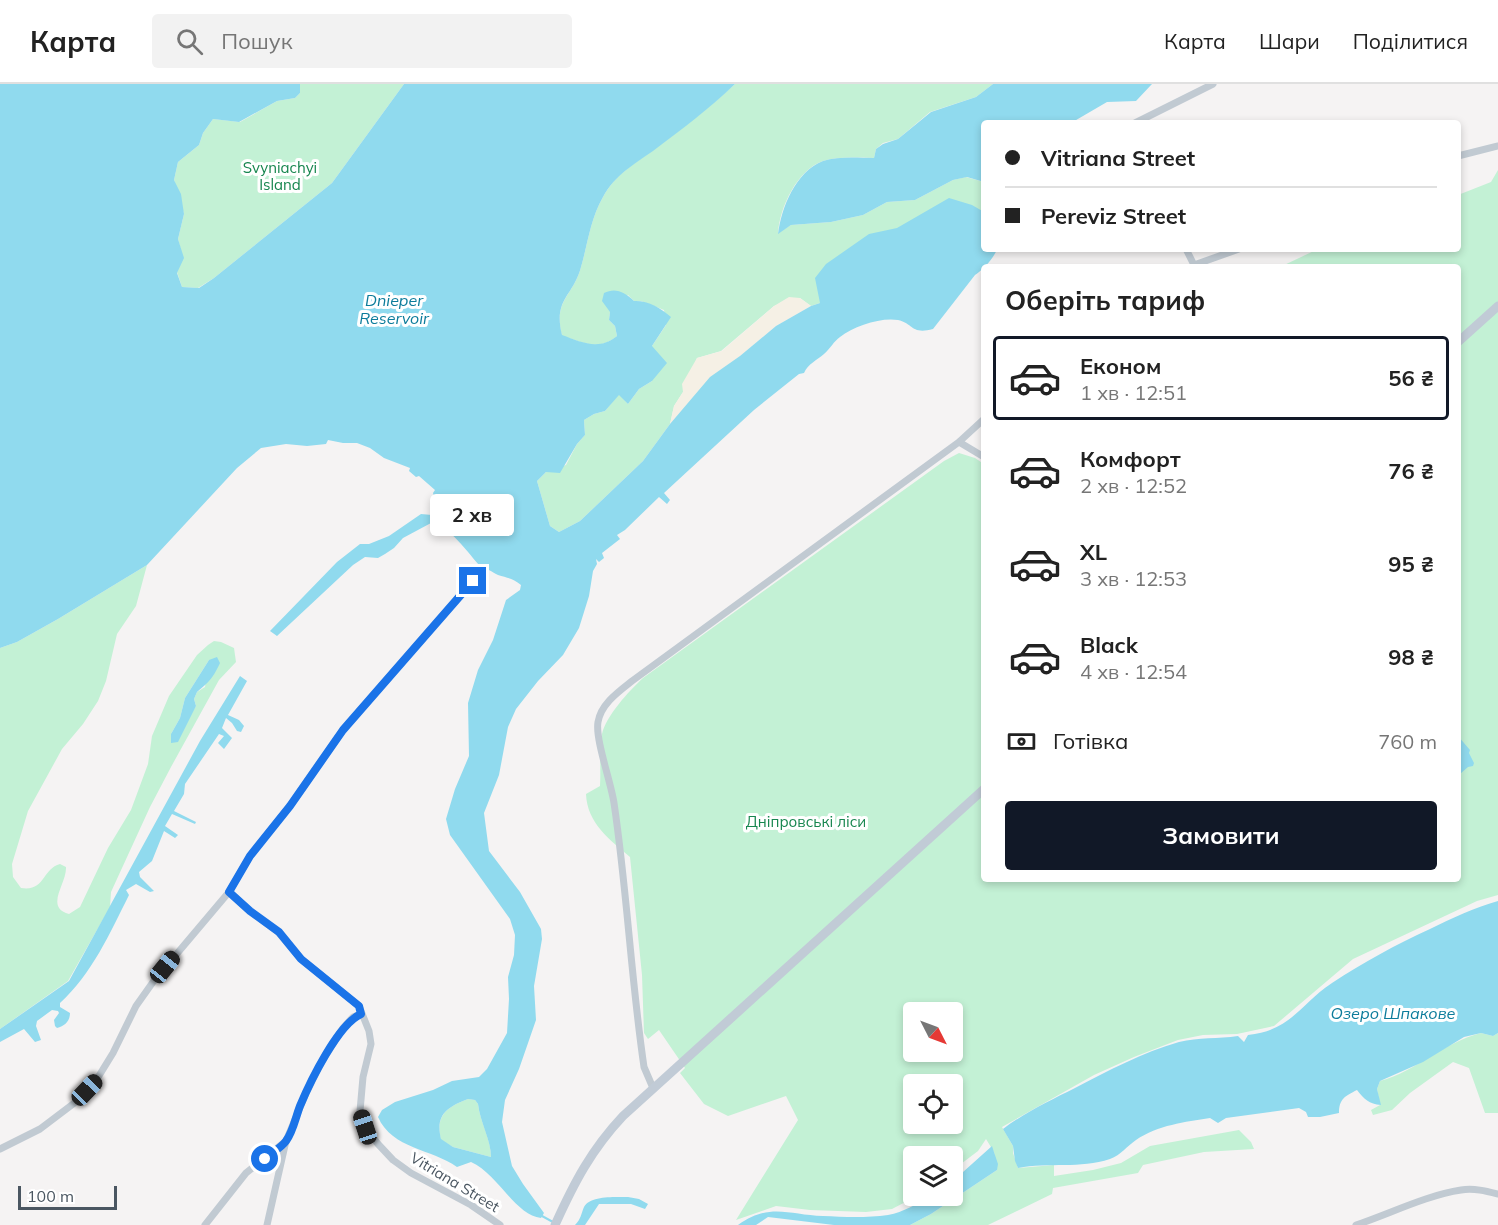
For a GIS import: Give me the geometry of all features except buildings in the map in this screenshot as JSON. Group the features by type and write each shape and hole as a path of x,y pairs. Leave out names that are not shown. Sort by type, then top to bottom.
{"main road":[{"path":"1461,339 1498,306"},
{"path":"557,1221 576,1178 600,1142 623,1116 981,792"}],"street":[{"path":"1141,120 1213,84"},
{"path":"1461,155 1498,146"},
{"path":"1197,264 1231,252"},
{"path":"653,1088 644,1066 621,851 612,789 599,740 597,723 604,707 632,681 959,442 981,422"},
{"path":"959,442 981,455"},
{"path":"0,1149 40,1130 76,1101 97,1079 113,1053 136,1006 153,982 229,892 250,856 290,806 343,730 473,581"},
{"path":"229,892 279,932 301,959 359,1006 361,1014 353,1017 344,1028 322,1061 306,1093 286,1141 267,1225"},
{"name":"Vitriana Street","path":"361,1014 369,1031 371,1044 363,1077 360,1111 365,1127 393,1160 411,1173 471,1205 500,1225"},
{"path":"206,1225 246,1173 286,1141"},
{"path":"1356,1225 1432,1197 1463,1190 1481,1190 1498,1194"}],"green space":[{"name":"Svyniachyi Island","path":"300,84 404,84 332,183 214,278 198,288 182,287 177,272 183,258 178,239 184,214 174,180 178,162 199,145 203,133 213,119 240,122 277,101 295,98 300,93"},
{"path":"735,84 993,84 976,97 930,112 898,139 883,143 876,149 874,158 835,158 823,161 805,172 786,201 778,233 791,225 831,222 863,215 887,202 915,200 953,180 966,177 981,181 981,217 820,303 811,306 800,298 774,306 721,351 697,358 683,392 674,406 670,424 643,461 580,521 559,532 550,526 537,481 546,472 566,465 577,444 585,435 584,420 605,411 619,394 628,404 639,389 652,381 652,346 666,325 664,310 641,301 634,301 628,295 610,312 609,320 615,326 617,336 610,341 597,345 562,336 560,314 562,306 578,277 595,214 603,197 622,173"},
{"name":"Дніпровські ліси","path":"1498,170 1498,895 1477,901 1353,959 1274,1026 1237,1034 1203,1035 1178,1040 1094,1075 1002,1127 1013,1146 1018,1168 1054,1165 1054,1176 1121,1163 1150,1146 1239,1130 1251,1142 1254,1149 1204,1152 1143,1165 1138,1173 1053,1188 1052,1194 988,1225 910,1225 943,1206 963,1206 963,1193 997,1170 994,1152 986,1139 978,1151 963,1162 963,1146 903,1146 903,1203 892,1209 866,1212 776,1206 736,1220 798,1120 786,1096 728,1116 704,1104 680,1073 685,1068 659,1030 648,1039 644,1033 642,975 630,857 595,822 590,814 586,794 600,786 602,734 613,712 643,678 944,461 959,453 981,462 981,882 1461,882 1461,264 1286,264 1312,252 1461,252 1461,194 1491,182"},
{"path":"147,565 136,606 117,634 106,681 98,701 62,749 28,811 12,864 13,877 21,888 35,887 50,870 60,864 66,867 57,901 62,911 69,914 80,907 108,848 131,810 148,764 152,736 169,696 197,655 214,641 234,648 236,662 219,680 171,767 111,892 110,907 68,981 0,1029 0,648 17,642","holes":["209,660 205,687 197,692 194,699 196,706 192,712 171,734 180,718 185,698"]},
{"path":"1481,1033 1493,1036 1498,1033 1498,1113 1485,1113 1469,1068 1453,1062 1410,1093 1392,1110 1373,1115 1371,1110 1380,1105 1377,1089 1380,1081 1406,1071 1455,1043"},
{"path":"468,1099 475,1100 478,1104 491,1157 453,1147 441,1140 440,1124 444,1113 454,1105"}],"sand":[{"path":"789,297 800,298 811,306 776,326 727,367 670,424 674,406 683,392 682,384 697,358 722,351 774,306"}],"water":[{"name":"Dnieper Reservoir","path":"0,84 300,84 300,93 295,98 277,101 239,122 213,119 203,133 199,145 178,162 174,180 181,194 184,214 178,239 184,258 177,273 182,287 199,288 332,183 404,84 735,84 695,119 619,176 608,189 595,214 578,277 560,313 562,335 590,344 610,341 617,336 615,326 609,320 610,312 602,301 604,293 612,290 620,291 634,301 654,305 671,317 652,346 667,363 652,381 639,389 628,404 619,395 605,411 584,420 585,435 560,473 546,472 537,481 550,526 559,532 580,521 643,461 670,424 710,377 776,326 820,303 815,278 826,264 869,234 897,228 949,198 981,210 981,252 996,252 988,264 981,264 981,270 933,329 920,331 903,321 891,319 868,323 846,333 804,373 799,374 754,410 664,493 670,500 667,504 659,497 617,535 620,539 602,553 604,558 599,562 596,559 597,564 593,571 589,596 579,628 563,655 516,709 508,727 499,775 484,813 489,851 520,892 541,929 542,939 534,986 536,1020 519,1069 505,1100 502,1122 512,1166 544,1213 541,1218 523,1210 480,1167 471,1162 457,1167 413,1147 393,1136 384,1128 378,1117 382,1110 395,1102 433,1090 452,1081 479,1077 487,1069 507,1033 508,977 514,955 515,935 510,919 450,835 446,819 455,789 469,756 468,703 478,670 493,640 506,600 520,590 521,585 480,566 450,533 443,527 431,523 403,538 394,548 378,558 365,557 353,565 277,636 270,631 337,562 360,544 369,544 389,536 421,514 432,515 436,505 433,493 435,490 419,476 416,477 409,471 410,468 384,458 370,448 357,443 328,440 326,444 307,446 286,444 261,448 237,468 147,565 17,642 0,648","holes":["468,1099 475,1100 491,1151 491,1157 453,1147 441,1139 440,1124 444,1113"]},
{"path":"993,84 1152,84 1136,101 1107,102 1076,120 981,120 981,181 967,177 953,180 915,200 887,202 863,215 831,222 791,225 778,234 786,202 798,182 813,166 835,158 874,158 876,149 898,139 931,112 976,97"},
{"path":"217,657 220,663 218,668 211,679 197,692 194,699 196,706 178,742 171,743 171,734 180,718 185,698 209,660"},
{"path":"240,676 247,681 228,715 239,720 244,726 241,732 237,731 226,718 222,728 232,738 224,749 218,743 224,736 219,734 185,784 184,794 174,811 196,822 195,824 172,814 165,826 178,835 175,838 164,831 152,861 139,872 140,877 154,891 150,892 136,884 126,890 129,895 91,966 60,1003 60,1007 70,1013 66,1023 57,1028 54,1020 59,1013 52,1010 37,1021 36,1026 41,1040 35,1042 24,1029 0,1042 0,1029 69,981 200,741"},
{"path":"1461,740 1470,750 1469,753 1474,763 1473,766 1461,773"},
{"name":"Озеро Шпакове","path":"1498,901 1498,1033 1493,1036 1481,1033 1464,1037 1423,1062 1380,1081 1377,1089 1381,1105 1373,1104 1357,1090 1344,1098 1340,1104 1339,1113 1308,1117 1306,1112 1299,1108 1226,1118 1218,1123 1210,1118 1191,1121 1144,1135 1117,1155 1099,1162 1018,1168 1013,1146 1003,1129 1038,1107 1126,1062 1166,1046 1194,1039 1238,1036 1244,1042 1248,1035 1275,1028 1285,1022 1332,983 1380,954 1455,917"},
{"path":"992,1146 998,1164 997,1170 963,1193 963,1172"},
{"path":"628,1197 648,1204 645,1209 631,1204 599,1204 585,1225 575,1225 584,1207 592,1200"},
{"path":"913,1206 943,1206 910,1225 834,1225 768,1217 756,1225 738,1225 749,1218 770,1212 872,1217 905,1210"}],"waterway":[{"path":"542,1216 553,1222"}],"route":[{"path":"265,1159 286,1141 322,1061 353,1017 361,1014 359,1006 301,959 279,932 229,892 250,856 290,806 343,730 473,581"}]}
